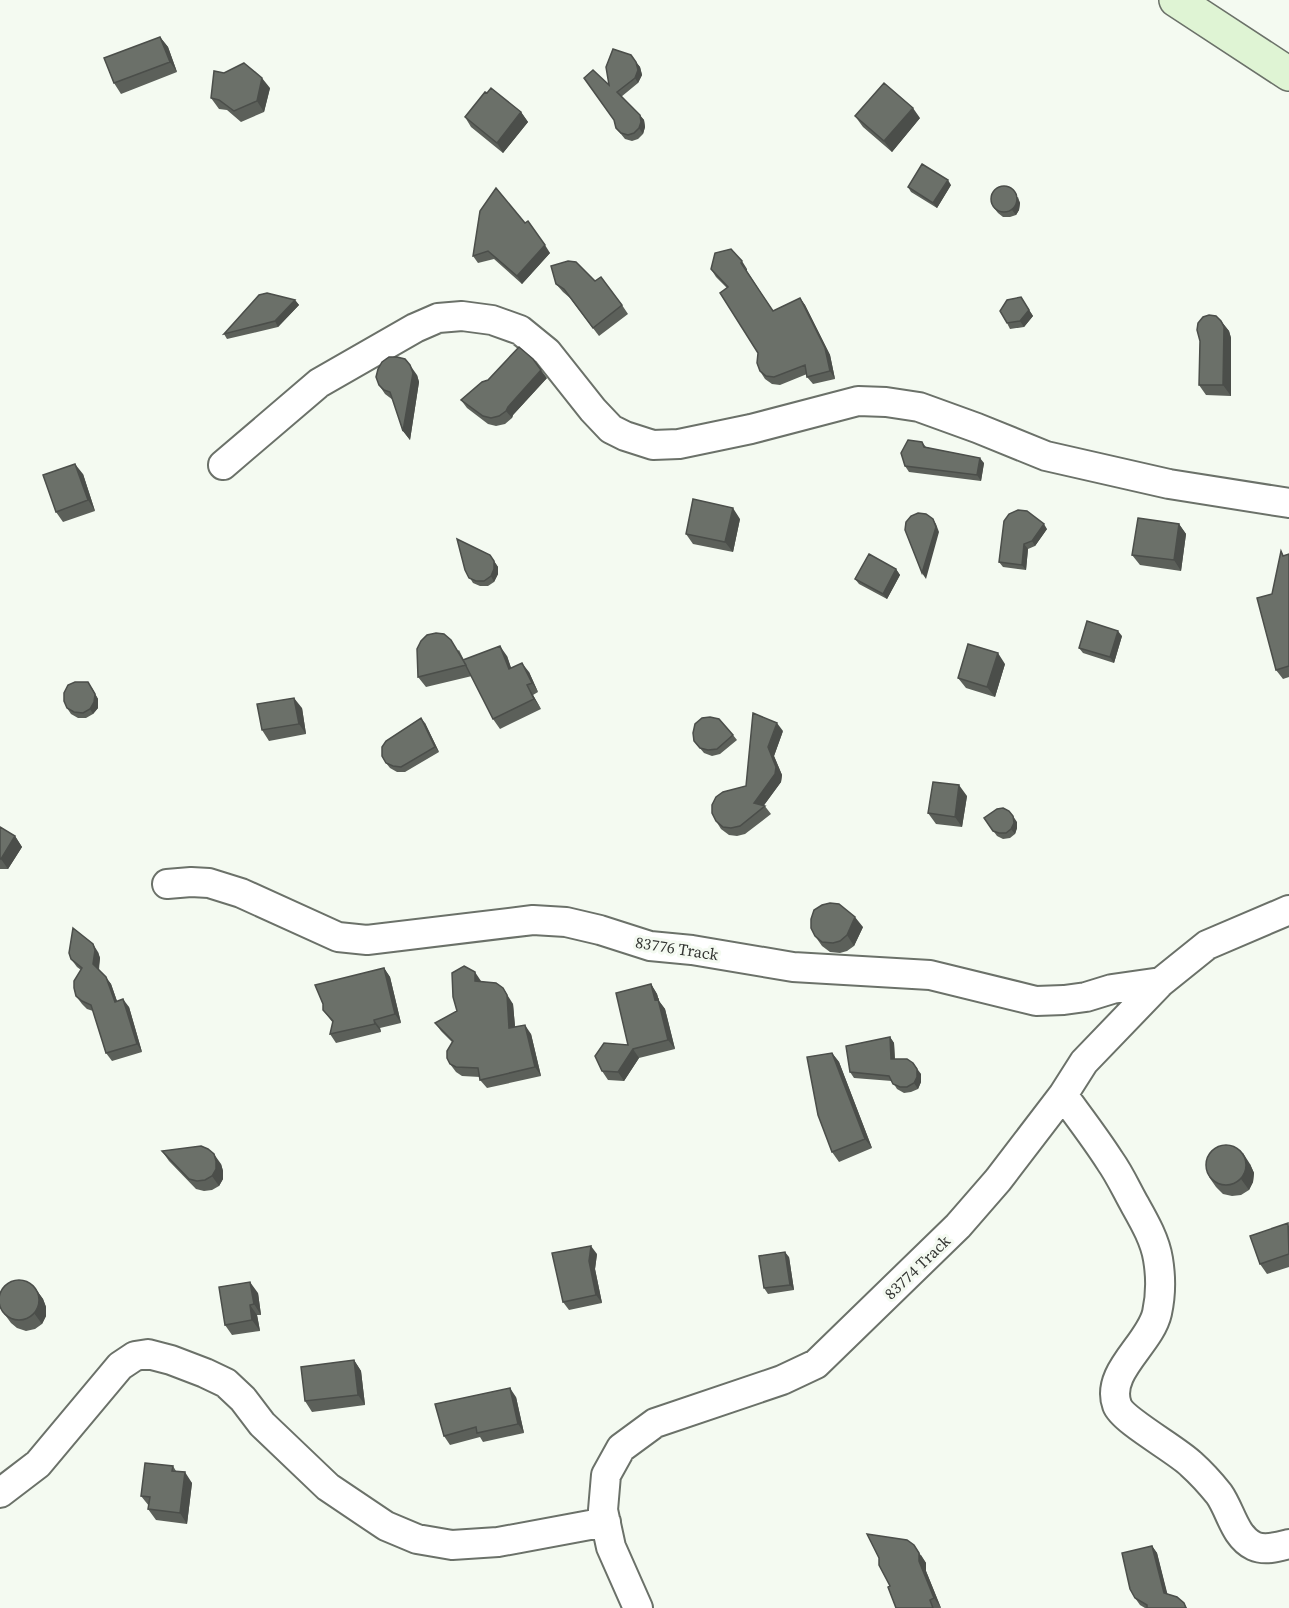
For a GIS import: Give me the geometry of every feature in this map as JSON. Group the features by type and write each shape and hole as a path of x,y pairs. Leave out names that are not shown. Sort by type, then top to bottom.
{"street":[{"path":"1176,0 1289,74"},
{"path":"223,465 319,383 415,328 438,318 462,316 492,320 520,330 547,352 611,429 653,445 678,444 751,429 858,400 886,402 919,407 1046,456 1169,484 1289,503"},
{"name":"83776 Track","path":"167,884 209,883 241,893 338,937 367,940 533,920 566,922 650,946 793,967 930,975 1036,1001 1086,997 1112,989 1161,982"},
{"name":"83774 Track","path":"638,1608 611,1547 603,1510 606,1475 621,1448 655,1424 782,1380 816,1364 958,1226 999,1180 1063,1095 1084,1062 1161,982 1207,945 1289,910"},
{"path":"1063,1095 1111,1162 1145,1223 1158,1257 1161,1285 1156,1315 1148,1333 1116,1381 1114,1395 1118,1408 1190,1462 1219,1495 1240,1536 1262,1548 1277,1548 1289,1544"},
{"path":"0,1493 38,1464 120,1366 135,1356 148,1354 180,1363 226,1383 243,1399 262,1424 328,1488 386,1526 417,1539 452,1545 498,1542 606,1522"}],"building":[{"path":"160,37 170,62 114,83 104,58"},
{"path":"613,49 631,55 638,70 635,78 617,92 640,115 639,128 628,135 616,128 614,120 584,78 593,70 609,85 606,67"},
{"path":"244,63 262,78 257,101 234,111 219,100 211,98 214,71 224,73"},
{"path":"884,83 913,108 884,141 855,116"},
{"path":"491,88 521,112 497,143 465,117"},
{"path":"922,164 948,180 933,203 908,187"},
{"path":"1004,186 1013,190 1017,199 1013,208 1004,212 995,208 991,199 995,190"},
{"path":"496,188 525,223 528,221 545,245 517,276 488,251 473,256 480,211"},
{"path":"731,249 742,261 741,263 773,311 800,298 825,348 830,371 807,377 805,365 774,377 766,376 760,371 757,363 758,353 720,293 728,287 711,269 715,253"},
{"path":"568,261 576,262 595,281 601,277 622,305 593,328 564,289 556,284 551,266"},
{"path":"267,293 295,300 275,321 224,334 259,295"},
{"path":"1021,297 1029,310 1020,321 1007,323 1000,311 1007,300"},
{"path":"1216,316 1224,327 1223,385 1199,385 1198,323 1203,317"},
{"path":"519,347 533,359 541,370 506,411 491,418 483,416 461,400 482,382 488,380"},
{"path":"389,357 405,359 413,373 403,431 390,392 379,385 376,377 382,362"},
{"path":"908,440 922,442 924,447 980,458 977,475 905,466 901,453"},
{"path":"75,464 88,500 56,512 43,475"},
{"path":"693,499 733,508 725,542 686,534"},
{"path":"1018,510 1027,511 1044,524 1032,541 1024,544 1022,565 999,562 1004,521 1009,514"},
{"path":"918,513 926,514 933,519 936,527 922,573 905,530 906,522"},
{"path":"1138,518 1179,524 1174,560 1132,555"},
{"path":"457,539 490,555 494,561 491,576 484,581 469,578"},
{"path":"1281,551 1283,556 1289,554 1289,666 1276,670 1257,598 1272,594"},
{"path":"869,554 896,569 883,594 855,579"},
{"path":"1087,621 1118,631 1110,657 1079,648"},
{"path":"444,634 451,640 466,665 418,677 417,649 427,635"},
{"path":"968,644 998,653 987,687 958,678"},
{"path":"500,646 509,669 522,663 532,683 527,685 534,699 493,719 463,660"},
{"path":"75,682 88,682 95,694 90,709 83,713 67,708 64,701 64,693 68,685"},
{"path":"294,698 299,724 262,730 257,704"},
{"path":"753,713 777,723 768,747 776,767 775,774 754,803 765,806 740,826 723,827 712,813 712,805 716,797 723,792 746,786"},
{"path":"421,718 435,747 401,767 386,763 382,756 382,747 386,741"},
{"path":"702,718 719,719 733,735 717,749 708,750 700,748 694,741 693,733 695,724"},
{"path":"933,782 959,785 955,817 928,813"},
{"path":"1003,808 1013,816 1014,823 1006,833 999,833 993,831 984,818 997,809"},
{"path":"0,827 15,836 1,859 0,859"},
{"path":"830,903 839,904 855,917 847,935 833,943 822,942 811,928 814,910"},
{"path":"73,928 93,944 95,950 93,964 106,977 115,1002 123,999 137,1044 106,1053 91,1005 76,996 74,981 82,968 71,959 69,953"},
{"path":"464,966 475,972 475,981 496,983 503,988 507,995 509,1028 525,1025 535,1067 480,1080 478,1068 456,1067 450,1064 447,1051 453,1041 435,1023 457,1011 453,997 452,973"},
{"path":"384,968 395,1014 374,1020 375,1024 330,1034 333,1021 323,1010 323,1004 315,985"},
{"path":"651,984 655,1000 658,999 668,1040 633,1049 618,1072 602,1071 595,1056 604,1043 628,1045 616,993"},
{"path":"890,1037 891,1059 907,1059 913,1063 917,1069 914,1083 907,1087 900,1087 893,1084 889,1076 850,1072 846,1046"},
{"path":"832,1053 865,1139 832,1152 818,1115 807,1057"},
{"path":"1226,1145 1234,1146 1240,1151 1245,1157 1245,1173 1240,1179 1234,1184 1226,1185 1218,1184 1212,1179 1207,1173 1206,1165 1207,1157 1212,1151 1218,1146"},
{"path":"201,1146 214,1154 216,1161 216,1169 212,1176 205,1180 189,1179 162,1151"},
{"path":"1288,1223 1289,1254 1260,1264 1250,1236"},
{"path":"591,1246 589,1261 596,1295 563,1302 552,1253"},
{"path":"785,1252 790,1285 764,1288 759,1256"},
{"path":"19,1280 33,1286 39,1300 33,1314 19,1320 5,1314 -1,1300 5,1286"},
{"path":"250,1282 254,1304 250,1305 252,1320 225,1325 219,1287"},
{"path":"354,1360 358,1395 305,1401 301,1367"},
{"path":"510,1388 518,1424 477,1433 476,1427 444,1436 435,1404"},
{"path":"145,1463 173,1466 172,1471 185,1472 180,1513 148,1509 150,1497 141,1496"},
{"path":"867,1534 907,1540 914,1545 919,1553 919,1561 934,1598 930,1600 933,1608 896,1608 888,1587 890,1586"},
{"path":"1152,1546 1164,1593 1177,1597 1186,1608 1147,1608 1147,1605 1135,1598 1130,1589 1122,1553"}]}
